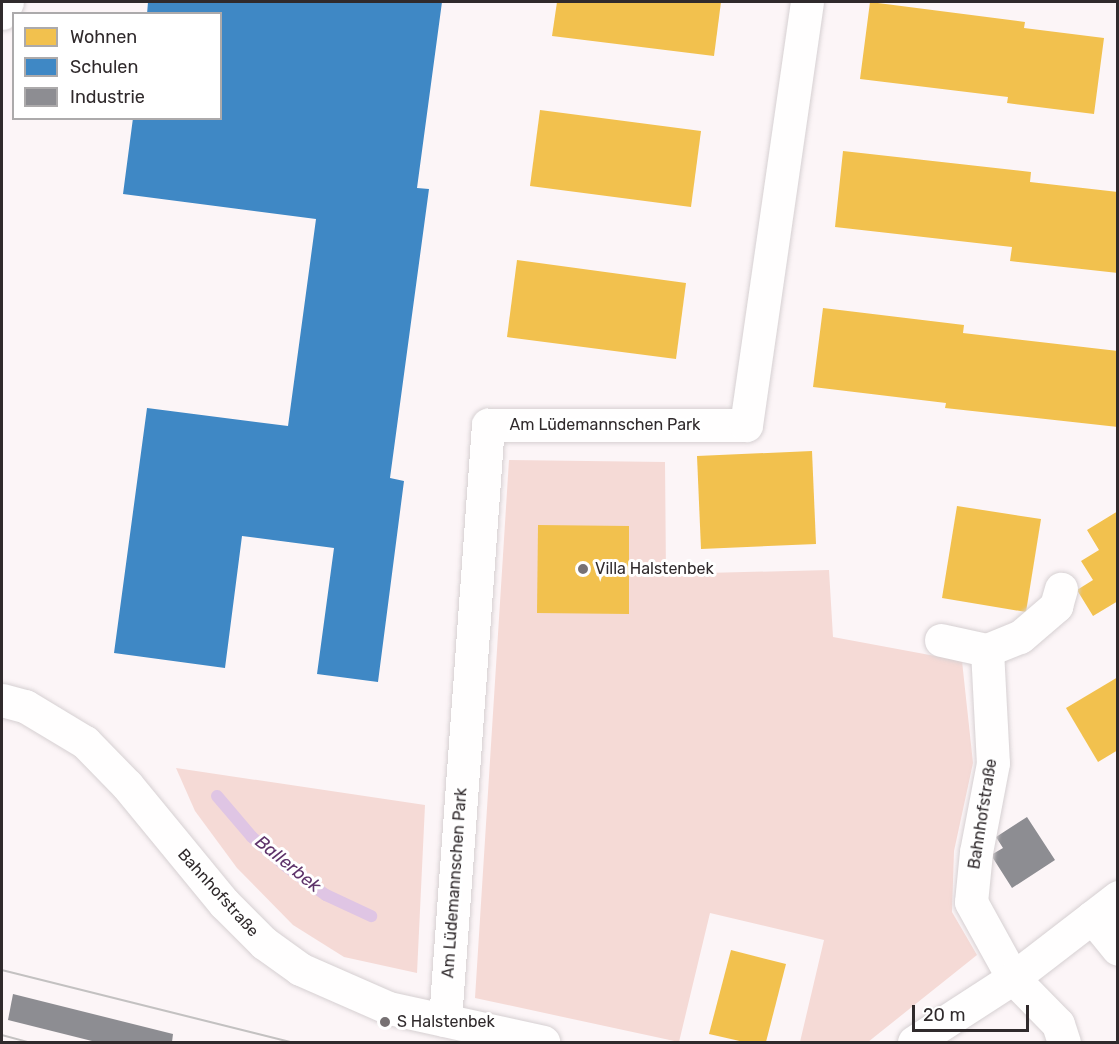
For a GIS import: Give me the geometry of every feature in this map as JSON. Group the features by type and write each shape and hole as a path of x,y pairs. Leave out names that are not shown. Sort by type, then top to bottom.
{"street":[{"path":"2,13 8,2"},
{"name":"Am Lüdemannschen Park","path":"445,1020 488,425 746,425 807,2"},
{"path":"941,640 987,650 1020,637 1056,606 1061,589"},
{"name":"Bahnhofstraße","path":"987,650 993,763 976,852 971,902 1013,978 1058,1024 1064,1042"},
{"name":"Bahnhofstraße","path":"2,700 24,706 85,742 128,785 224,903 264,943 300,969 389,1008 543,1042"},
{"path":"914,1042 1013,978 1118,897"},
{"path":"1092,917 1118,949"}],"shaded area":[{"path":"509,460 665,462 666,574 829,570 833,637 962,661 973,763 954,851 952,912 977,955 868,1042 800,1042 824,940 710,913 679,1042 475,998"},
{"path":"176,768 425,805 417,973 344,957 293,925 237,868 195,811"}],"building: Wohnen":[{"path":"557,2 721,2 714,56 552,36"},
{"path":"870,2 1025,22 1024,28 1104,38 1094,114 1007,103 1008,97 860,79"},
{"path":"540,110 701,131 691,207 530,186"},
{"path":"843,151 1031,172 1030,182 1118,192 1118,273 1010,261 1012,247 835,227"},
{"path":"517,260 686,283 676,359 507,337"},
{"path":"823,308 964,325 963,333 1118,351 1118,427 945,408 946,403 813,387"},
{"path":"812,451 816,544 701,549 697,456"},
{"path":"957,506 1041,519 1026,612 942,598"},
{"path":"1118,511 1118,601 1093,616 1077,590 1093,580 1081,561 1099,550 1087,530"},
{"name":"Villa Halstenbek","path":"538,525 629,526 629,614 537,613"},
{"path":"1118,677 1118,750 1098,762 1066,708"},
{"path":"731,950 786,964 766,1042 744,1042 709,1034"}],"building: Schulen":[{"path":"148,2 442,2 417,188 429,189 390,478 404,481 378,682 317,674 334,548 242,536 225,668 114,653 147,408 288,426 316,219 123,194 133,120 222,120 222,12 147,12"}],"building: Industrie":[{"path":"1027,817 1055,860 1012,888 991,855 1003,848 996,837"},
{"path":"13,994 173,1034 172,1042 96,1042 8,1020"}],"waterway":[{"name":"Ballerbek","path":"217,796 252,837 287,867 326,895 371,916"}],"tram line":[{"path":"2,970 291,1042"},
{"path":"2,1035 29,1042"}],"place":[{"name":"Villa Halstenbek","path":"583,569"},
{"name":"S Halstenbek","path":"385,1022"}]}
